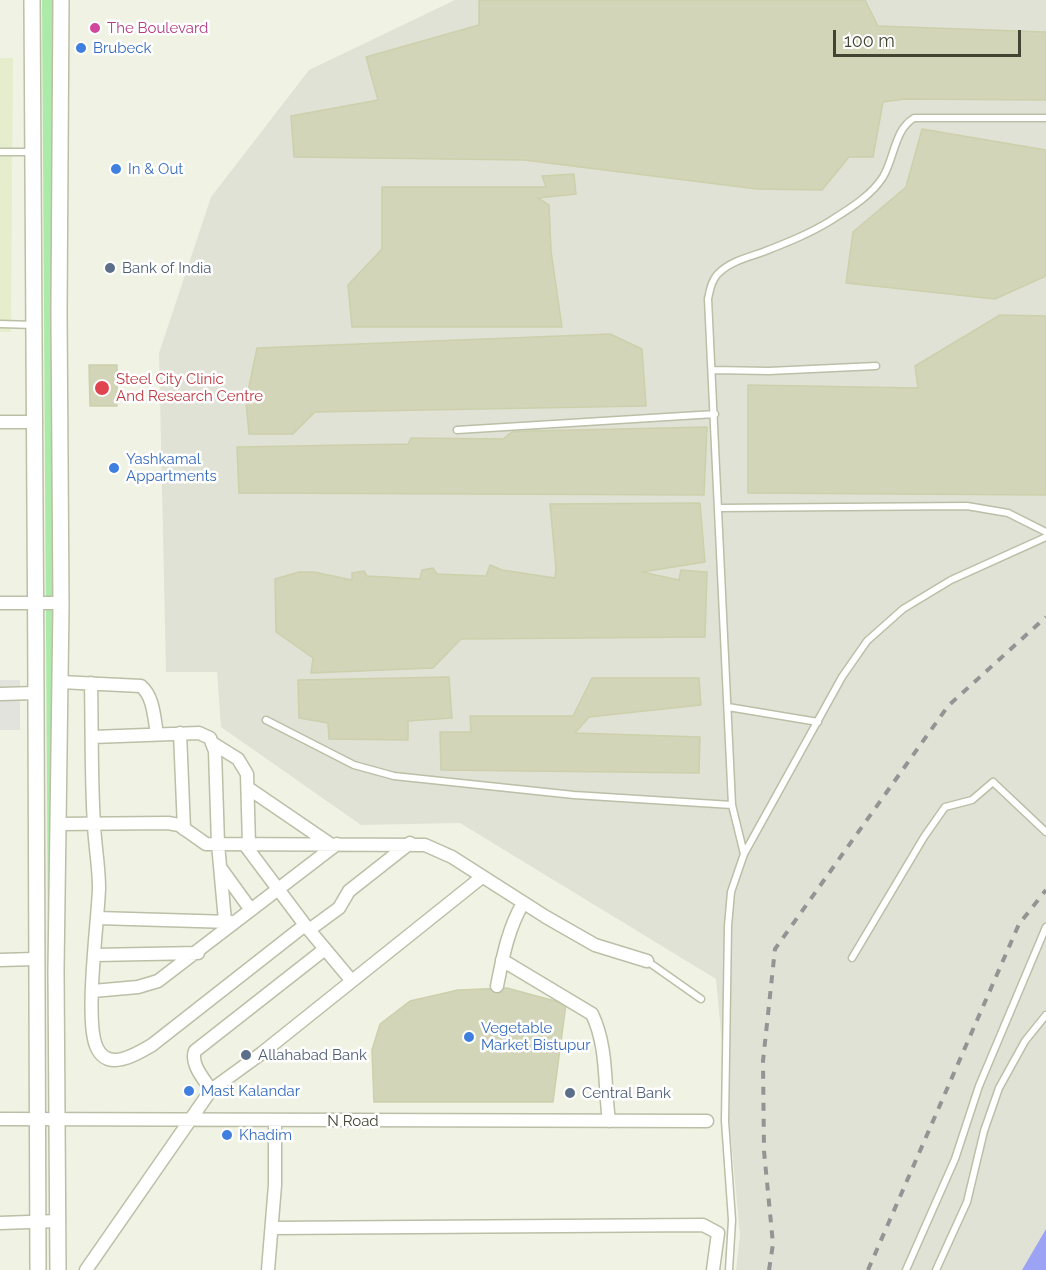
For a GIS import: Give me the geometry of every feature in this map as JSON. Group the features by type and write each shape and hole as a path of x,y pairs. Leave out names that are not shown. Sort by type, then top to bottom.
{"street":[{"path":"32,0 36,325 35,959 38,1270"},
{"path":"58,1270 56,970 61,603 59,312 61,0"},
{"path":"0,422 36,422"},
{"path":"0,603 35,601 61,603"},
{"path":"60,682 141,686 147,691 151,701 157,734"},
{"path":"91,683 94,824 99,871 93,992 94,1036 97,1049 106,1058 116,1060 130,1058 152,1045 307,928 339,908 349,891 410,843"},
{"path":"0,694 36,693"},
{"path":"180,733 184,829"},
{"path":"93,737 206,734 214,744 244,766 248,788 247,845 277,890 351,980"},
{"path":"214,744 218,844 231,922"},
{"path":"248,788 333,844"},
{"path":"58,824 168,823 184,829 206,844 410,843 438,849 595,945 647,961"},
{"path":"93,992 138,987 158,981 198,953 231,922 251,910 333,844"},
{"path":"221,869 251,910"},
{"path":"86,1270 211,1090 262,1053 482,877"},
{"path":"497,986 513,920 523,903"},
{"path":"97,918 231,922"},
{"path":"211,1090 194,1064 195,1051 325,949"},
{"path":"95,955 198,953"},
{"path":"0,960 35,959"},
{"path":"502,960 591,1014 599,1029 603,1047 609,1121"},
{"name":"N Road","path":"0,1119 707,1121"},
{"path":"268,1270 275,1185 275,1120"},
{"path":"0,1223 58,1221"},
{"path":"272,1228 703,1225 718,1233 713,1270"}],"lane":[{"path":"744,854 732,805 708,299 711,284 719,271 733,263 807,233 856,205 882,178 905,123 914,118 926,116 1046,118"},
{"path":"0,152 34,152"},
{"path":"0,324 36,325"},
{"path":"712,370 876,366"},
{"path":"457,430 714,414"},
{"path":"719,508 967,506 1008,513 1046,531"},
{"path":"729,1270 732,1220 724,1121 727,937 731,892 744,854 843,677 867,641 883,624 951,580 1046,537"},
{"path":"728,707 818,722"},
{"path":"266,720 354,765 394,776 574,795 732,805"},
{"path":"852,958 924,837 945,807 972,800 993,782 1046,832"},
{"path":"906,1270 955,1159 979,1086 1046,927"},
{"path":"647,961 701,999"},
{"path":"936,1270 967,1202 984,1131 999,1088 1025,1041 1046,1015"}],"shaded area":[{"path":"455,0 1046,0 1046,1270 736,1270 740,1235 716,979 460,823 361,825 221,727 217,672 166,672 159,353 211,197 309,70"},
{"path":"0,58 13,58 11,332 0,332"},
{"path":"0,680 20,680 20,730 0,730"}],"green space":[{"path":"42,0 52,0 55,1109 49,1108"}],"water":[{"path":"1046,1229 1046,1270 1022,1270"}],"building":[{"path":"479,0 865,0 878,26 1046,32 1046,100 905,99 883,102 873,157 849,157 822,190 757,189 524,160 294,157 291,116 378,100 366,57 479,25"},
{"path":"922,129 1046,150 1046,276 995,299 846,283 853,232 906,187"},
{"path":"574,174 576,194 538,198 549,205 551,251 562,327 352,327 348,285 382,249 382,187 546,187 542,176"},
{"path":"1000,315 1046,316 1046,495 748,493 748,385 918,388 915,366"},
{"path":"610,334 642,349 646,406 315,412 293,434 249,434 246,401 257,348"},
{"path":"89,365 117,365 117,406 90,406"},
{"path":"707,427 704,495 239,493 237,447 408,444 411,438 503,439 512,432"},
{"path":"700,503 705,562 642,572 679,580 681,570 707,572 705,637 461,639 433,668 311,673 313,658 276,632 275,579 299,572 314,572 352,580 352,573 364,571 367,576 420,579 422,570 433,568 437,574 486,576 490,565 502,570 555,578 550,504"},
{"path":"449,677 452,718 408,721 408,740 329,739 328,723 299,718 298,680"},
{"path":"592,678 699,678 701,705 589,717 575,733 700,737 699,773 441,770 440,732 471,732 470,716 573,716"},
{"name":"Vegetable Market Bistupur","path":"507,988 566,1004 553,1102 374,1102 372,1050 380,1024 410,1001 458,990"}],"railway":[{"path":"769,1270 773,1244 764,1151 763,1061 775,949 948,706 1046,617"},
{"path":"868,1270 1019,924 1046,890"}],"place":[{"name":"The Boulevard","path":"95,28"},
{"name":"Brubeck","path":"81,48"},
{"name":"In & Out","path":"116,169"},
{"name":"Bank of India","path":"110,268"},
{"name":"Steel City Clinic And Research Centre","path":"102,388"},
{"name":"Yashkamal Appartments","path":"114,468"},
{"name":"Vegetable Market Bistupur","path":"469,1037"},
{"name":"Allahabad Bank","path":"246,1055"},
{"name":"Mast Kalandar","path":"189,1091"},
{"name":"Central Bank","path":"570,1093"},
{"name":"Khadim","path":"227,1135"}]}
